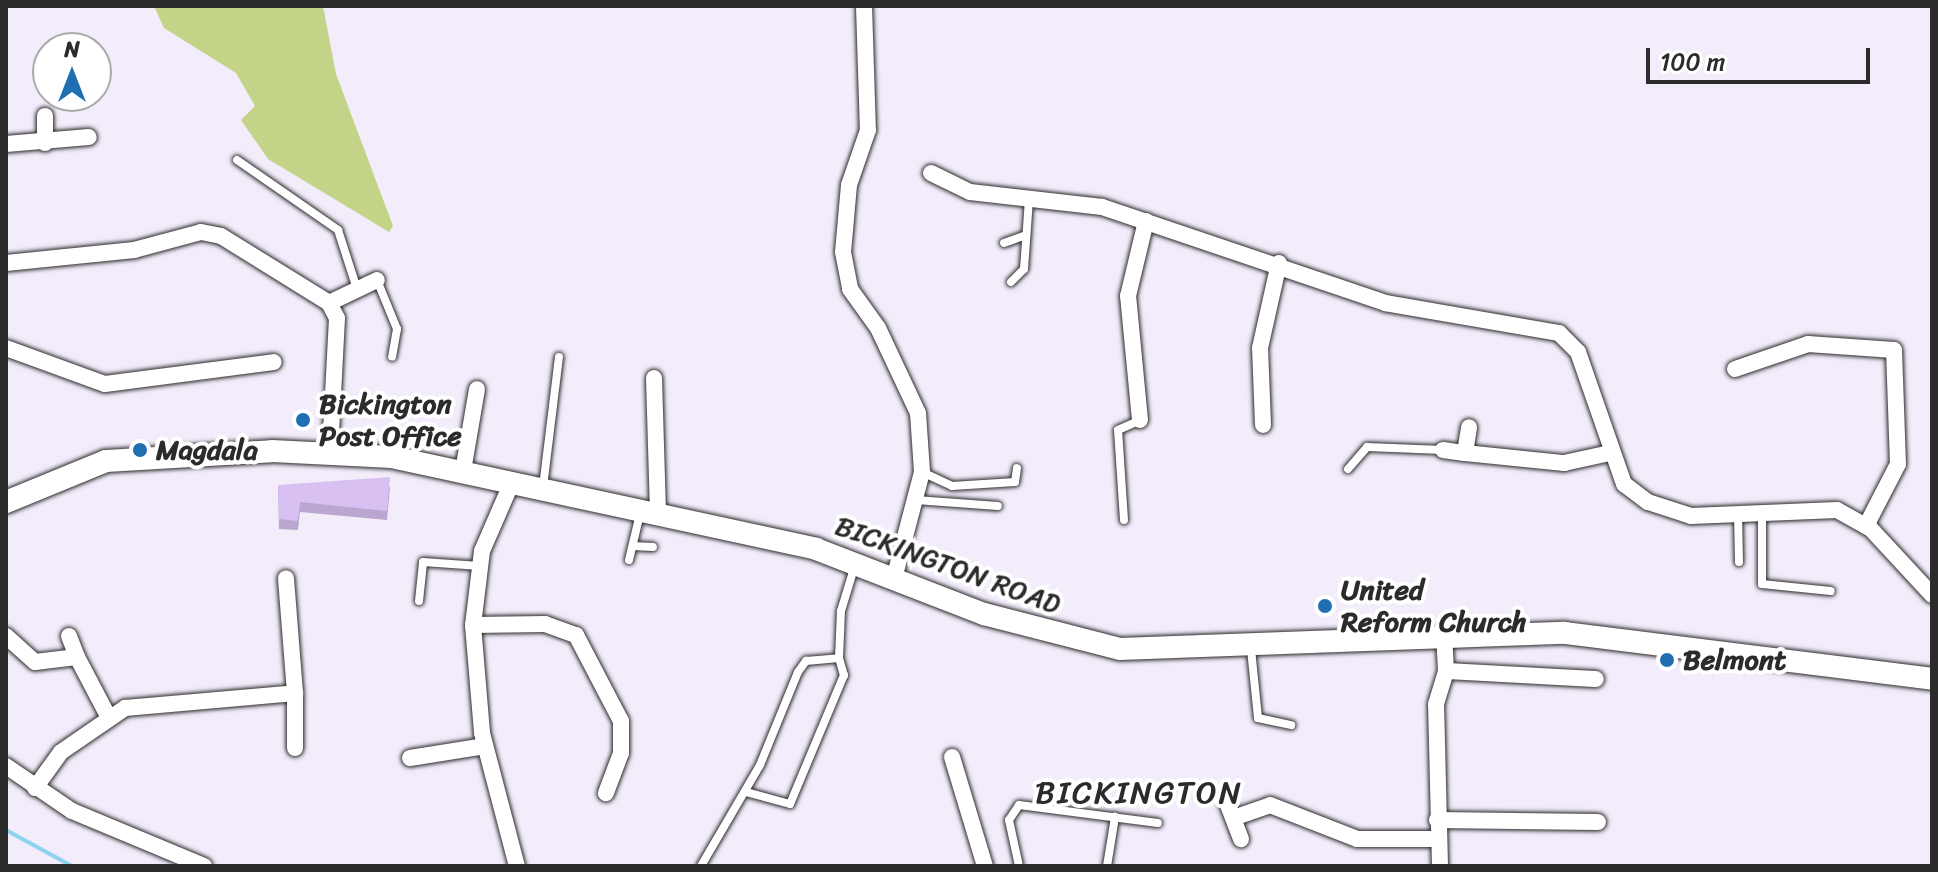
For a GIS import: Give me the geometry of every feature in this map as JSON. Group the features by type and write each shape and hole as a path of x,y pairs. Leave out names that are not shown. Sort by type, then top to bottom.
{"main road":[{"name":"BICKINGTON ROAD","path":"6,502 106,461 330,452 463,471 856,562 1057,637 1120,649 1251,649 1565,633 1932,679"}],"street":[{"path":"864,6 868,130 849,185 843,252 850,289 878,328 918,413 922,472 895,575"},
{"path":"45,116 45,143"},
{"path":"6,144 89,137"},
{"path":"931,173 970,192 1102,207 1279,263 1385,303 1559,333 1578,352 1610,453 1624,484 1648,502 1691,516 1837,510 1866,526 1932,595"},
{"path":"1140,420 1128,296 1146,221"},
{"path":"6,263 134,250 201,232 221,236 329,303 337,318 330,452"},
{"path":"1263,425 1260,348 1279,263"},
{"path":"329,303 377,280"},
{"path":"1735,369 1808,344 1894,350 1898,464 1866,526"},
{"path":"6,348 105,384 274,362"},
{"path":"649,512 654,378"},
{"path":"463,471 477,389"},
{"path":"1465,453 1469,427"},
{"path":"1443,450 1564,463 1610,453"},
{"path":"512,482 480,566 473,625 485,746 517,866"},
{"path":"286,578 295,693 295,748"},
{"path":"473,625 545,624 576,635 621,721 621,753 606,793"},
{"path":"6,636 35,662 77,657"},
{"path":"69,636 109,718"},
{"path":"1440,866 1436,704 1446,671 1444,638"},
{"path":"1446,671 1596,679"},
{"path":"35,788 61,752 109,718 142,704 295,693"},
{"path":"410,758 485,746"},
{"path":"952,757 985,866"},
{"path":"6,766 35,788 108,829 204,866"},
{"path":"1226,800 1236,817 1241,839"},
{"path":"1236,817 1270,805 1357,839 1438,839"},
{"path":"1437,820 1598,822"}],"lane":[{"path":"237,160 338,230 357,290"},
{"path":"1011,282 1024,269 1023,236 1029,199"},
{"path":"1004,243 1023,236"},
{"path":"377,280 397,329 392,357"},
{"path":"543,489 559,357"},
{"path":"1124,520 1118,430 1140,420"},
{"path":"1348,469 1367,447 1443,450"},
{"path":"922,472 952,486 1015,482 1017,468"},
{"path":"916,500 998,506"},
{"path":"629,560 649,512"},
{"path":"1762,513 1762,584 1831,591"},
{"path":"1738,514 1739,562"},
{"path":"633,546 653,547"},
{"path":"419,601 423,562 480,566"},
{"path":"746,792 790,804 844,675 839,658 841,611 856,562"},
{"path":"1251,649 1258,718 1291,725"},
{"path":"701,866 746,792 798,672 806,661 839,658"},
{"path":"1019,866 1009,820 1019,805 1158,823"},
{"path":"1107,866 1115,817"}],"green space":[{"path":"154,6 323,6 336,74 393,226 389,232 268,159 241,120 255,106 236,73 164,28"}],"building":[{"path":"390,477 387,511 300,502 298,521 279,519 278,485"}],"waterway":[{"path":"6,830 72,866"}],"place":[{"name":"Bickington Post Office","path":"303,420"},
{"name":"Magdala","path":"140,450"},
{"name":"United Reform Church","path":"1325,606"},
{"name":"Belmont","path":"1667,660"}],"district":[{"name":"BICKINGTON","path":"1139,793"}]}
